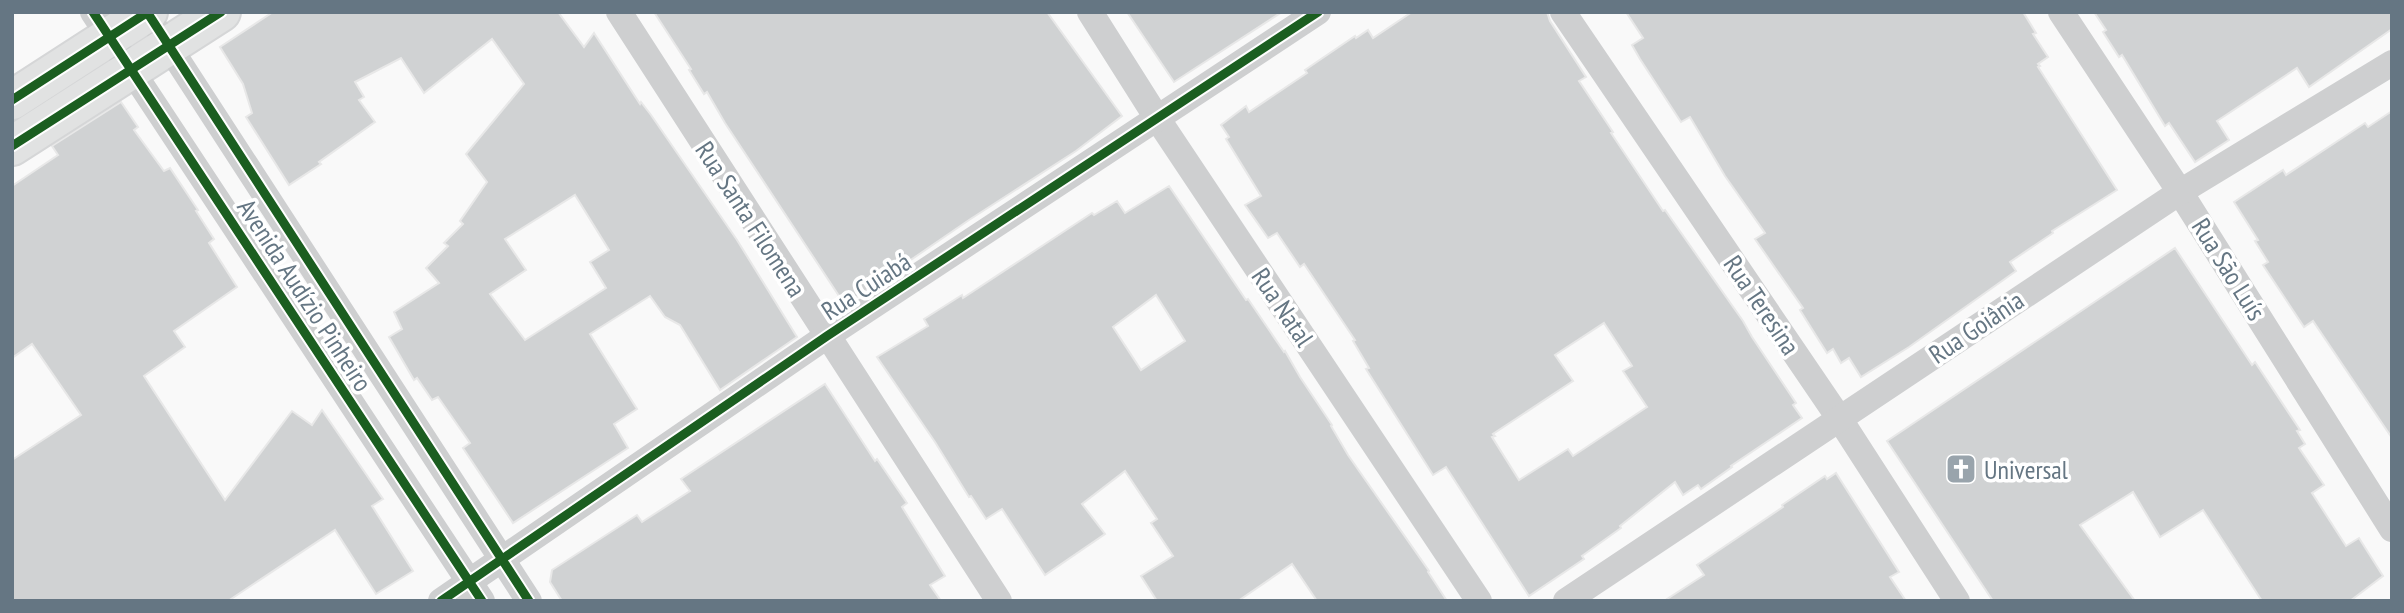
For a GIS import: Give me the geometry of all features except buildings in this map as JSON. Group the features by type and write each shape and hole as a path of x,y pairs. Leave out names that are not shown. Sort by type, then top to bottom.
{"main road":[{"path":"12,100 101,25 147,12"},
{"path":"12,146 221,12"}],"street":[{"name":"Avenida Audízio Pinheiro","path":"147,12 529,601"},
{"name":"Rua Santa Filomena","path":"619,12 999,601"},
{"name":"Rua Natal","path":"1090,12 1157,118 1479,601"},
{"name":"Rua Cuiabá","path":"441,601 476,592 502,559 827,337 1318,12"},
{"name":"Rua Teresina","path":"1563,12 1839,418 1957,601"},
{"name":"Rua São Luís","path":"2062,12 2180,192 2392,529"},
{"name":"Avenida Audízio Pinheiro","path":"101,25 476,592"},
{"name":"Rua Goiânia","path":"1566,601 2180,192 2392,63"},
{"path":"392,465 428,444"}],"cycle path":[{"path":"93,12 482,601"},
{"path":"147,12 529,601"},
{"path":"12,100 148,12"},
{"path":"12,146 221,12"},
{"path":"441,601 827,336 1318,12"}],"place":[{"name":"Universal","path":"1961,469"}]}
